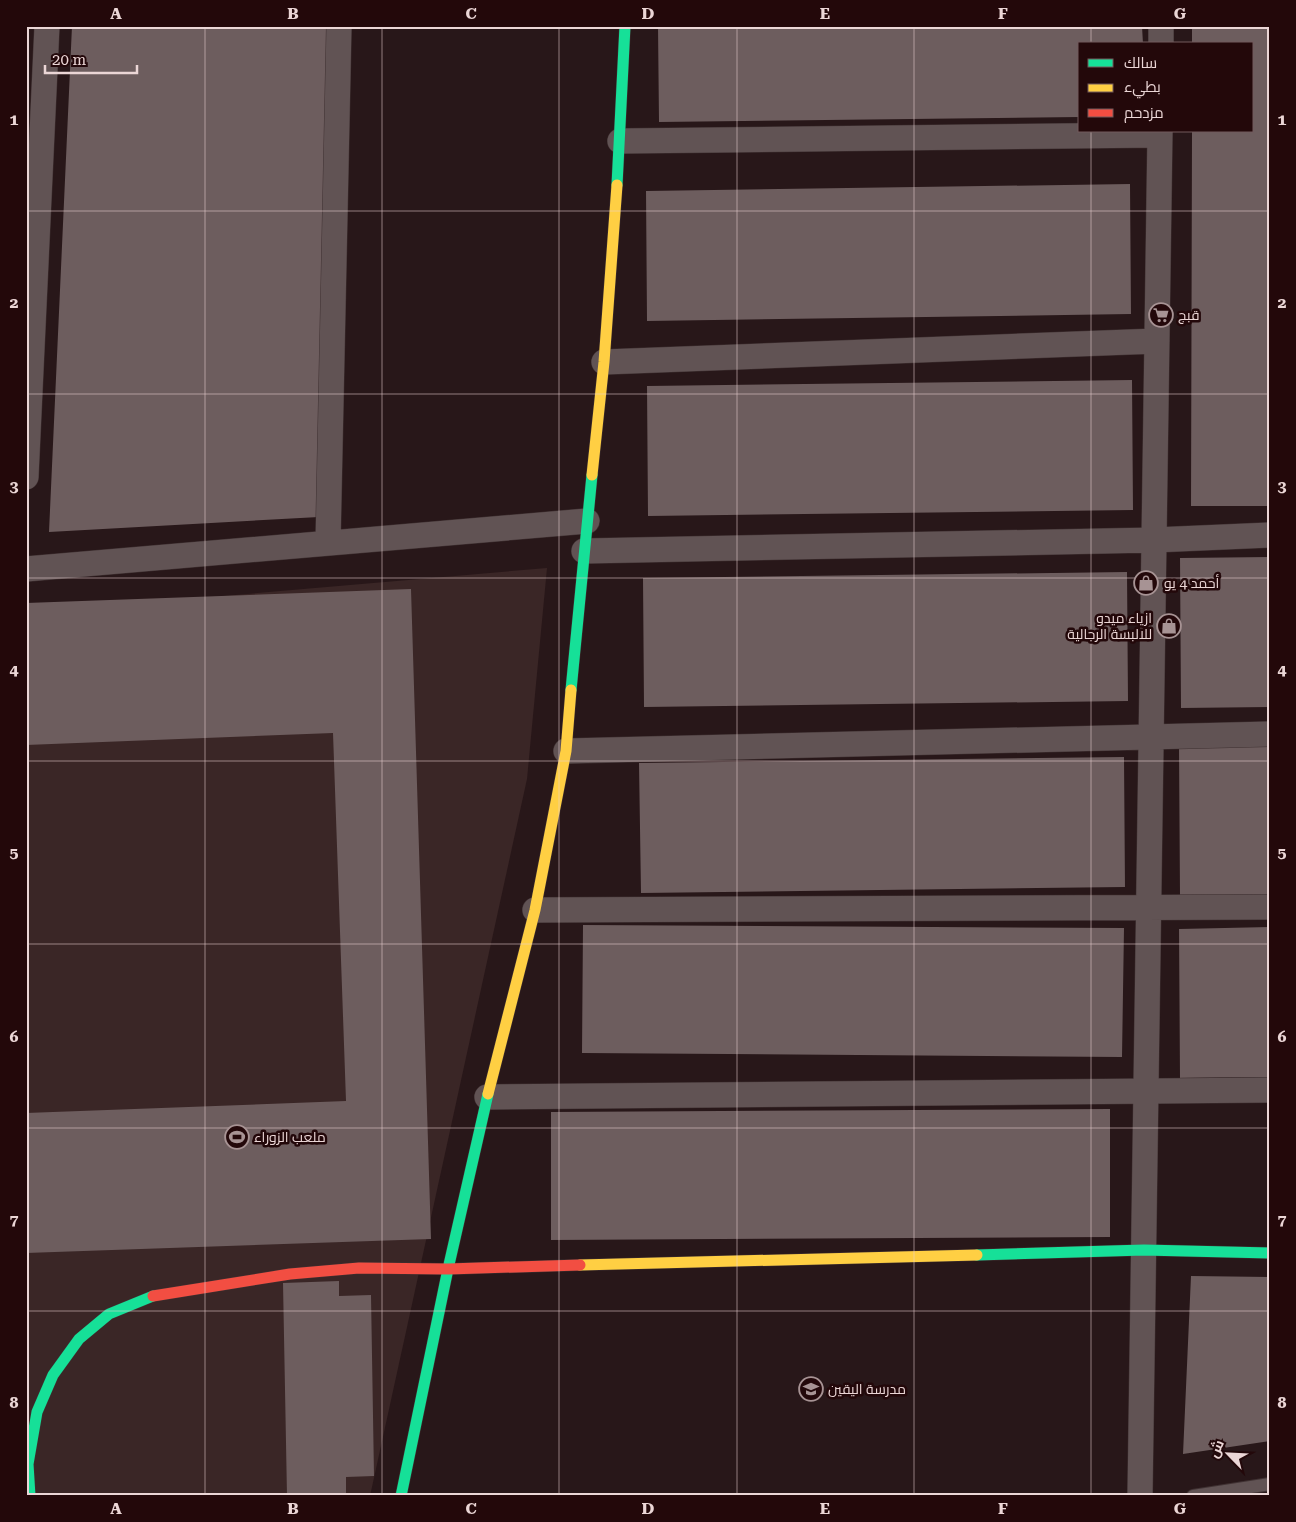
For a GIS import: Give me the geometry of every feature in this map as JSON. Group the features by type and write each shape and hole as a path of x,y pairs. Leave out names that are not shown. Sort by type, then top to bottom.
{"street":[{"path":"26,476 47,26"},
{"path":"328,543 339,26"},
{"path":"401,1496 448,1269 487,1097 535,910 566,751 584,551 604,362 620,141 625,26"},
{"path":"1161,26 1161,42"},
{"path":"620,141 1160,133 1140,1496"},
{"path":"604,362 1157,341"},
{"path":"26,569 587,521"},
{"path":"584,551 1154,540 1270,535"},
{"path":"566,751 1270,734"},
{"path":"535,910 1270,907"},
{"path":"487,1097 1270,1090"},
{"path":"30,1496 28,1464 37,1412 53,1375 79,1339 110,1314 152,1296 290,1274 359,1268 448,1269 1144,1250 1270,1253"}],"lane":[{"path":"1193,1496 1270,1484"}],"shaded area":[{"name":"ملعب الزوراء","path":"547,568 527,779 370,1496 26,1496 26,613"}],"building":[{"path":"72,26 328,26 319,517 49,532"},
{"path":"658,26 1142,26 1143,42 1078,42 1078,117 659,122"},
{"path":"1192,26 1270,26 1270,506 1191,506 1192,132 1254,132 1254,42 1192,42"},
{"path":"1130,184 1131,314 647,321 646,191"},
{"path":"1132,380 1133,510 648,516 647,386"},
{"path":"1270,557 1270,707 1181,708 1180,558"},
{"path":"1127,572 1128,701 644,707 643,578"},
{"path":"411,589 431,1239 26,1253 26,1113 346,1101 333,733 26,745 26,603"},
{"path":"1270,745 1270,894 1180,896 1179,746"},
{"path":"1124,757 1125,887 641,893 639,763"},
{"path":"583,925 1124,928 1122,1057 582,1053"},
{"path":"1270,927 1270,1077 1180,1078 1179,929"},
{"path":"1110,1109 1110,1237 551,1240 551,1112"},
{"path":"1191,1276 1270,1277 1270,1441 1183,1454"},
{"path":"339,1281 339,1296 371,1295 374,1476 346,1477 346,1496 287,1496 283,1283"}],"traffic: fast":[{"path":"617,185 625,26"},
{"path":"571,690 592,475"},
{"path":"401,1496 448,1269 488,1094"},
{"path":"977,1255 1144,1250 1270,1253"},
{"path":"30,1496 28,1464 37,1412 53,1375 79,1339 109,1314 153,1296"}],"traffic: slow":[{"path":"592,475 604,362 617,185"},
{"path":"488,1094 535,910 566,751 571,690"},
{"path":"580,1265 977,1255"}],"traffic: jam":[{"path":"153,1296 290,1274 359,1268 448,1269 580,1265"}],"place":[{"name":"قبج","path":"1161,315"},
{"name":"أحمد 4 يو","path":"1146,583"},
{"name":"ازياء ميدو للالبسة الرجالية","path":"1169,626"},
{"name":"ملعب الزوراء","path":"237,1137"},
{"name":"مدرسة اليقين","path":"811,1389"}]}
